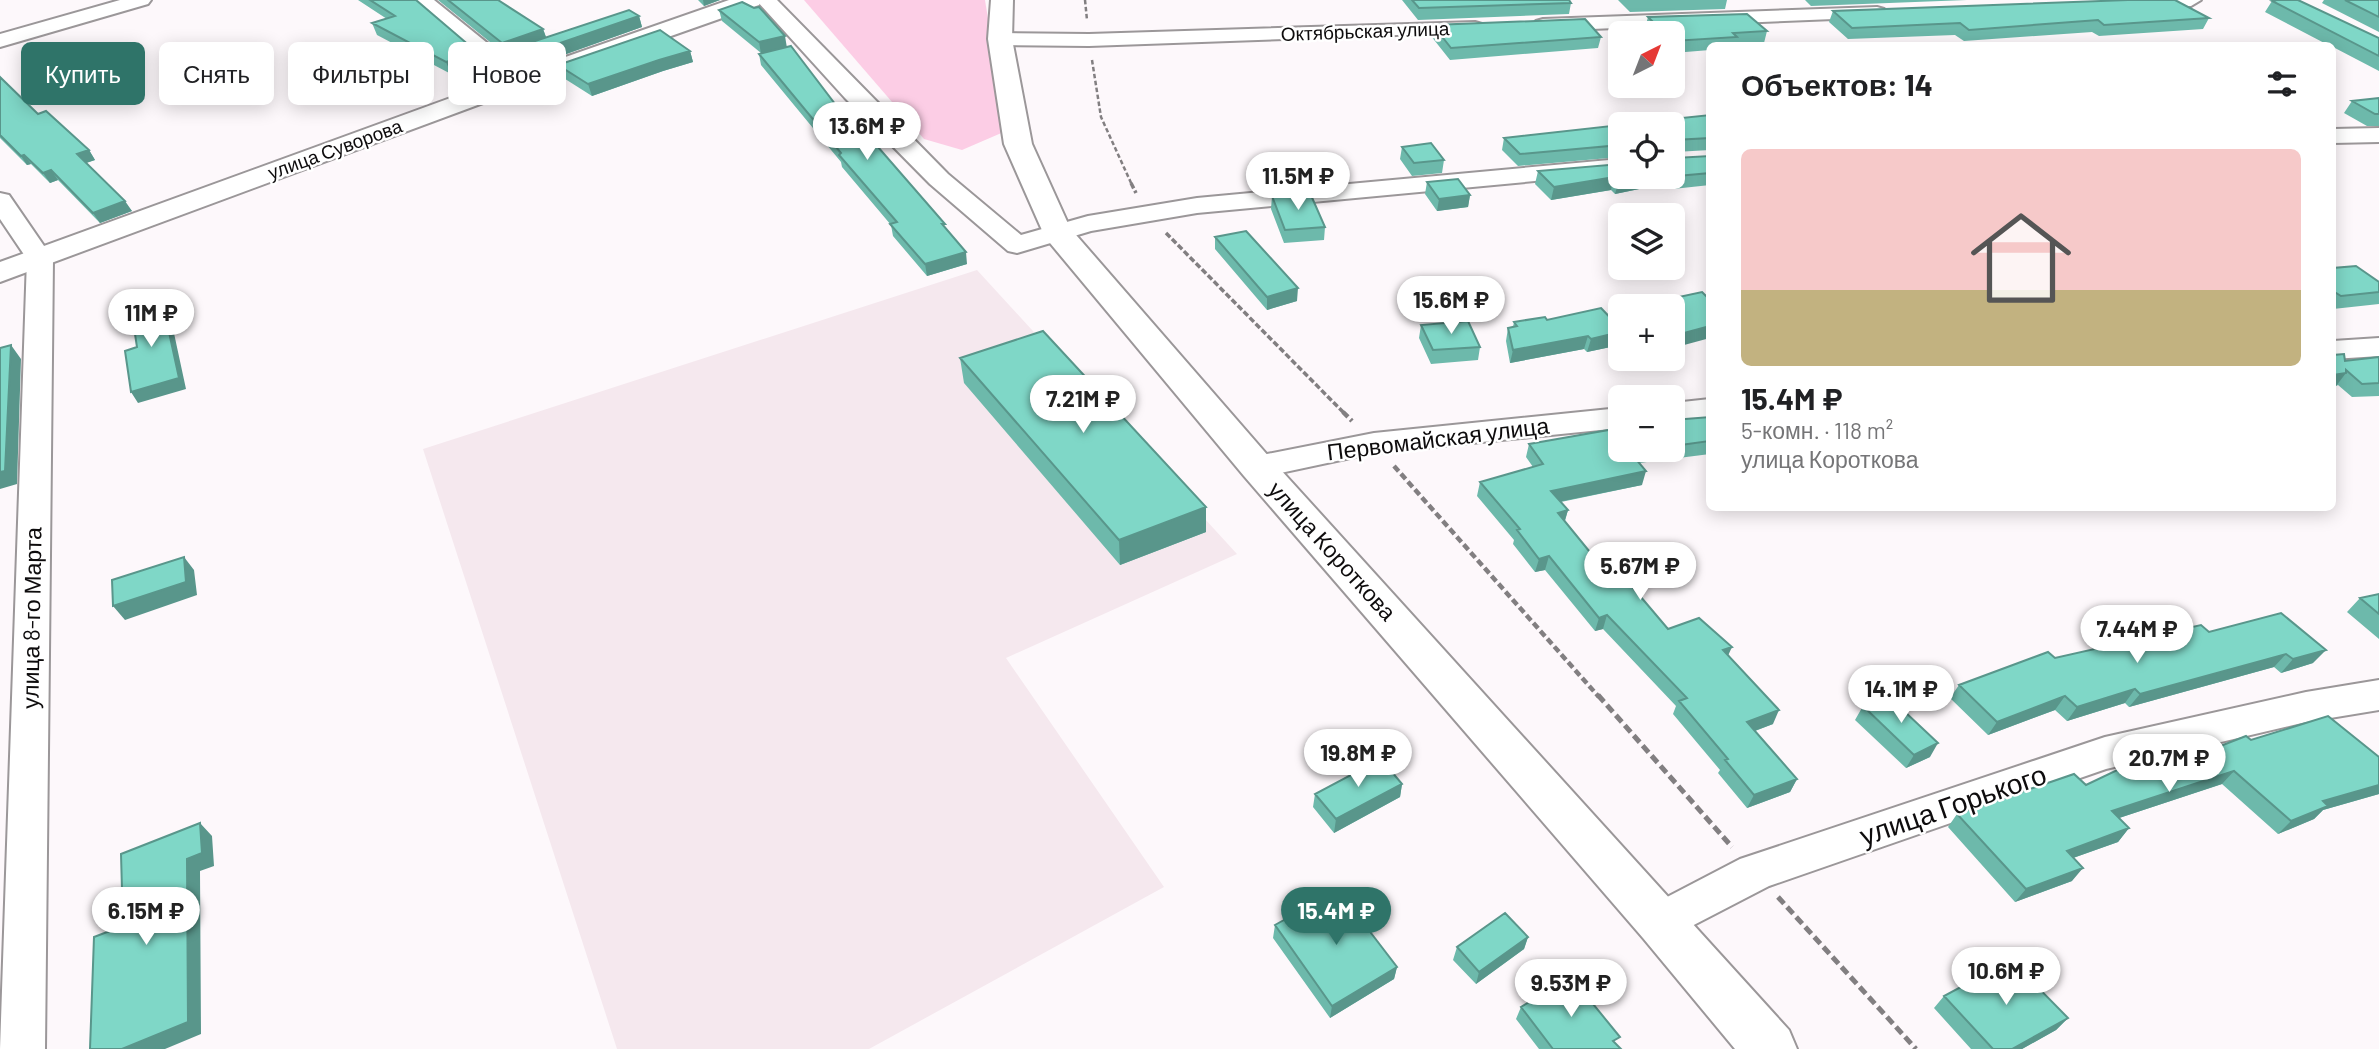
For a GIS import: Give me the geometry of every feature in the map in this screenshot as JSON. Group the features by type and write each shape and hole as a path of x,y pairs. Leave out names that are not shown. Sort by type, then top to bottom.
{"street":[{"path":"0,41 141,0"},
{"path":"422,0 473,42"},
{"name":"улица Суворова","path":"566,65 751,0"},
{"path":"766,0 939,179 1017,246 1056,231 1144,212 1269,197 1608,167"},
{"name":"улица Короткова","path":"1002,0 1000,39 1018,144 1056,231 1257,467 1661,922 1770,1049"},
{"path":"2107,3 2191,0"},
{"path":"1522,26 1899,12"},
{"name":"Октябрьская улица","path":"1000,39 1089,40 1494,27"},
{"name":"улица Суворова","path":"0,273 455,105"},
{"path":"2336,136 2379,135"},
{"path":"0,200 40,259"},
{"name":"улица 8-го Марта","path":"22,1049 40,259"},
{"path":"2336,350 2379,347"},
{"path":"1685,412 1706,409"},
{"name":"Первомайская улица","path":"1257,467 1374,443 1608,419"},
{"name":"улица Горького","path":"1661,922 1755,872 2105,753 2306,707 2379,695"}],"path":[{"path":"1085,0 1101,117 1144,212 1374,443 1916,1049"}],"shaded area":[{"path":"804,0 985,0 1006,131 962,150 924,139"},
{"path":"977,270 1237,554 1006,658 1164,887 869,1049 617,1049 423,449"}],"building":[{"path":"370,0 416,0 465,42 448,42 446,62 434,56 434,42 408,42 372,23 395,16"},
{"path":"448,0 498,0 543,29 501,42"},
{"path":"1412,0 1569,0 1571,3 1419,8"},
{"path":"2175,0 2209,18 2104,25 2098,20 1969,30 1960,23 1852,28 1833,11"},
{"path":"2298,0 2379,38 2379,56 2272,1"},
{"path":"2345,0 2379,0 2379,17"},
{"path":"742,2 754,8 759,7 785,36 759,42 719,10"},
{"path":"629,10 639,16 563,42 532,42"},
{"path":"1747,14 1767,31 1733,33 1737,37 1685,40 1685,21 1652,21 1648,17"},
{"path":"1585,19 1601,37 1451,48 1433,25"},
{"path":"660,30 690,51 588,84 566,70 566,62"},
{"path":"791,46 842,113 878,147 966,252 925,264 890,224 897,222 839,155 841,153 759,54"},
{"path":"0,77 21,97 21,105 29,105 38,114 46,111 89,150 77,154 125,201 93,213 51,170 43,173 0,135"},
{"path":"2379,98 2379,114 2352,101"},
{"path":"1706,115 1706,138 1685,139 1685,118"},
{"path":"1608,126 1608,146 1520,154 1504,138"},
{"path":"1431,143 1444,160 1414,163 1402,147"},
{"path":"1293,154 1302,173 1264,177 1257,157"},
{"path":"1706,156 1706,173 1685,175 1685,157"},
{"path":"1608,165 1608,178 1554,187 1538,171"},
{"path":"1458,179 1470,195 1439,199 1427,182"},
{"path":"1310,193 1325,227 1285,230 1272,196"},
{"path":"1246,231 1298,288 1267,297 1215,237"},
{"path":"2356,266 2379,282 2379,292 2341,296 2336,293 2336,268"},
{"path":"1702,292 1706,296 1706,327 1685,333 1685,296"},
{"path":"162,300 179,378 131,392 125,351 137,347 131,308"},
{"path":"1601,308 1608,315 1608,335 1513,350 1508,328 1517,326 1514,322 1545,317 1547,320"},
{"path":"1468,321 1480,347 1433,350 1421,325"},
{"path":"1043,331 1206,507 1119,540 960,358"},
{"path":"11,345 5,471 0,472 0,348"},
{"path":"2344,354 2345,361 2379,357 2379,383 2362,384 2346,370 2346,373 2336,375 2336,355"},
{"path":"1706,417 1706,442 1685,444 1685,419"},
{"path":"1608,430 1608,462 1638,462 1646,471 1551,491 1568,510 1558,513 1607,573 1618,570 1668,629 1699,618 1732,647 1723,650 1779,710 1747,722 1797,779 1754,795 1725,760 1728,759 1679,701 1687,698 1607,615 1599,618 1549,556 1539,559 1517,530 1520,529 1480,482 1543,464 1529,444"},
{"path":"184,557 186,582 113,606 112,580"},
{"path":"2379,594 2379,614 2360,598"},
{"path":"2281,613 2326,650 2293,659 2286,654 2140,694 2135,689 2077,707 2065,696 1997,722 1959,685 2048,652 2055,658 2201,625 2209,632"},
{"path":"1887,695 1938,743 1914,755 1863,706"},
{"path":"2328,716 2379,757 2379,785 2323,801 2328,806 2291,821 2234,771 2112,811 2129,828 2067,851 2083,868 2026,889 1957,814 2074,774 2086,785 2153,753 2167,767 2246,736 2251,740"},
{"path":"1381,759 1402,784 1336,819 1315,794"},
{"path":"200,823 202,853 187,859 188,1022 122,1049 90,1049 94,937 123,926 121,854"},
{"path":"1338,890 1397,967 1332,1006 1275,925"},
{"path":"1505,913 1528,937 1479,972 1457,947"},
{"path":"2011,960 2068,1018 2012,1049 1993,1049 1944,996"},
{"path":"1571,977 1620,1037 1613,1041 1621,1049 1553,1049 1521,1007"}]}
